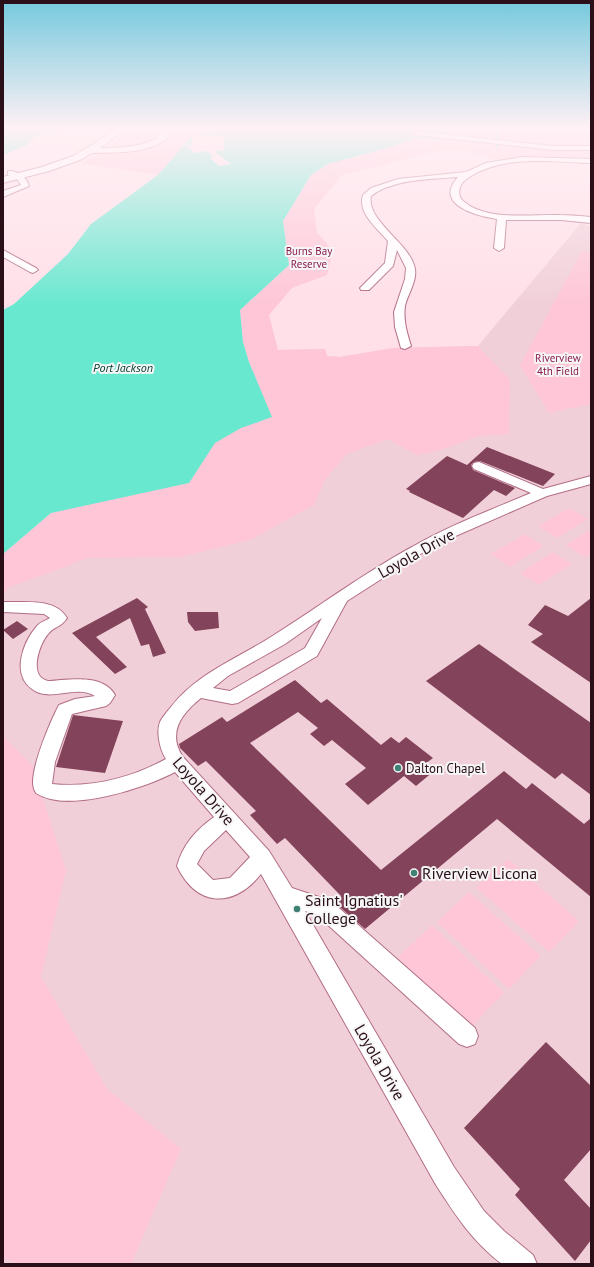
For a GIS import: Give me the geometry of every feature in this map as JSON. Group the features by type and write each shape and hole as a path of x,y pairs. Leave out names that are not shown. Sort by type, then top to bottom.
{"street":[{"path":"3,194 22,187"},
{"path":"378,187 366,196 365,200 370,214 401,250 410,264 409,284 400,306 399,322 405,346"},
{"path":"448,187 448,191 456,197 462,205 472,210 502,217 565,217 591,220"},
{"path":"456,187 454,192 456,197"},
{"path":"499,248 502,217"},
{"path":"365,288 390,264 393,241"},
{"path":"3,253 33,270"},
{"path":"479,466 542,493"},
{"name":"Loyola Drive","path":"524,1264 502,1248 468,1213 313,947 285,895 262,858 177,762 171,753 166,729 172,717 185,701 222,672 279,640 340,598 423,547 542,493 591,480"},
{"path":"197,691 232,698 311,652 340,598"},
{"path":"3,607 47,609 51,610 59,618 56,622 44,628 40,633 28,664 31,679 37,686 43,688 79,684 93,687 106,695 103,700 70,707 65,710 45,765 41,783 43,788 48,792 77,793 106,790 158,772 177,762"},
{"path":"227,818 205,836 189,856 187,866 196,879 211,890 222,890 233,887 239,883 262,858"},
{"path":"285,895 324,908 467,1036"}],"shaded area":[{"name":"Saint Ignatius' College","path":"581,223 591,227 591,1264 3,1264 3,554 278,350 325,349 327,356 340,357 394,348 478,346"}],"green space":[{"name":"Burns Bay Reserve","path":"304,187 332,187 314,209 317,232 333,251 327,275 292,288 269,315 278,350 325,349 327,356 340,357 394,348 478,346 510,380 509,434 479,436 437,451 416,455 388,439 347,454 325,480 314,505 250,540 180,557 88,558 8,588 3,595 3,554 51,513 189,483 215,443 241,428 272,417 249,362 243,342 240,310 289,265 283,221"},
{"name":"Riverview 4th Field","path":"582,251 591,253 591,404 549,413 520,365"},
{"path":"569,508 588,519 557,538 538,526"},
{"path":"591,529 591,553 585,557 566,545"},
{"path":"525,534 543,546 510,567 491,554"},
{"path":"553,552 572,564 539,585 520,573"},
{"path":"3,736 32,765 66,870 41,977 107,1089 181,1149 131,1264 20,1264 3,1258"},
{"path":"508,859 579,921 549,952 476,887"},
{"path":"469,892 541,956 509,989 437,922"},
{"path":"432,925 504,993 470,1028 398,957"}],"water":[{"name":"Port Jackson","path":"141,187 304,187 283,221 289,265 240,310 243,342 249,362 272,417 241,428 215,443 189,483 51,513 3,554 3,310 14,304 68,254 91,224"}],"building":[{"path":"487,447 555,474 543,486 480,461 474,462 471,465 473,470 515,488 506,496 494,490 463,518 409,492 410,491 406,489 447,456 467,465"},
{"path":"137,598 148,607 145,609 166,653 153,657 149,644 141,646 130,618 96,637 127,667 115,674 72,633"},
{"path":"591,598 591,683 531,642 543,634 528,625 545,605 568,616"},
{"path":"187,612 218,612 219,628 195,631 188,622"},
{"path":"17,621 28,629 13,639 3,630"},
{"path":"479,644 591,723 591,795 562,773 555,779 426,681"},
{"path":"295,680 321,703 327,699 381,745 391,737 399,743 406,737 433,758 425,764 434,771 416,786 404,776 368,805 345,784 366,768 332,740 324,746 310,734 318,728 298,712 250,743 381,870 504,771 526,789 532,783 584,824 591,818 591,897 497,819 365,929 334,902 341,896 285,838 277,844 250,815 256,811 206,761 198,766 180,748 179,744 222,717 227,722"},
{"path":"73,715 123,721 105,773 56,767"},
{"path":"546,1042 591,1086 591,1149 564,1180 591,1209 591,1240 575,1261 515,1195 520,1189 464,1128"}],"place":[{"name":"Dalton Chapel","path":"398,768"},
{"name":"Riverview Licona","path":"414,873"},
{"name":"Saint Ignatius' College","path":"297,909"}]}
